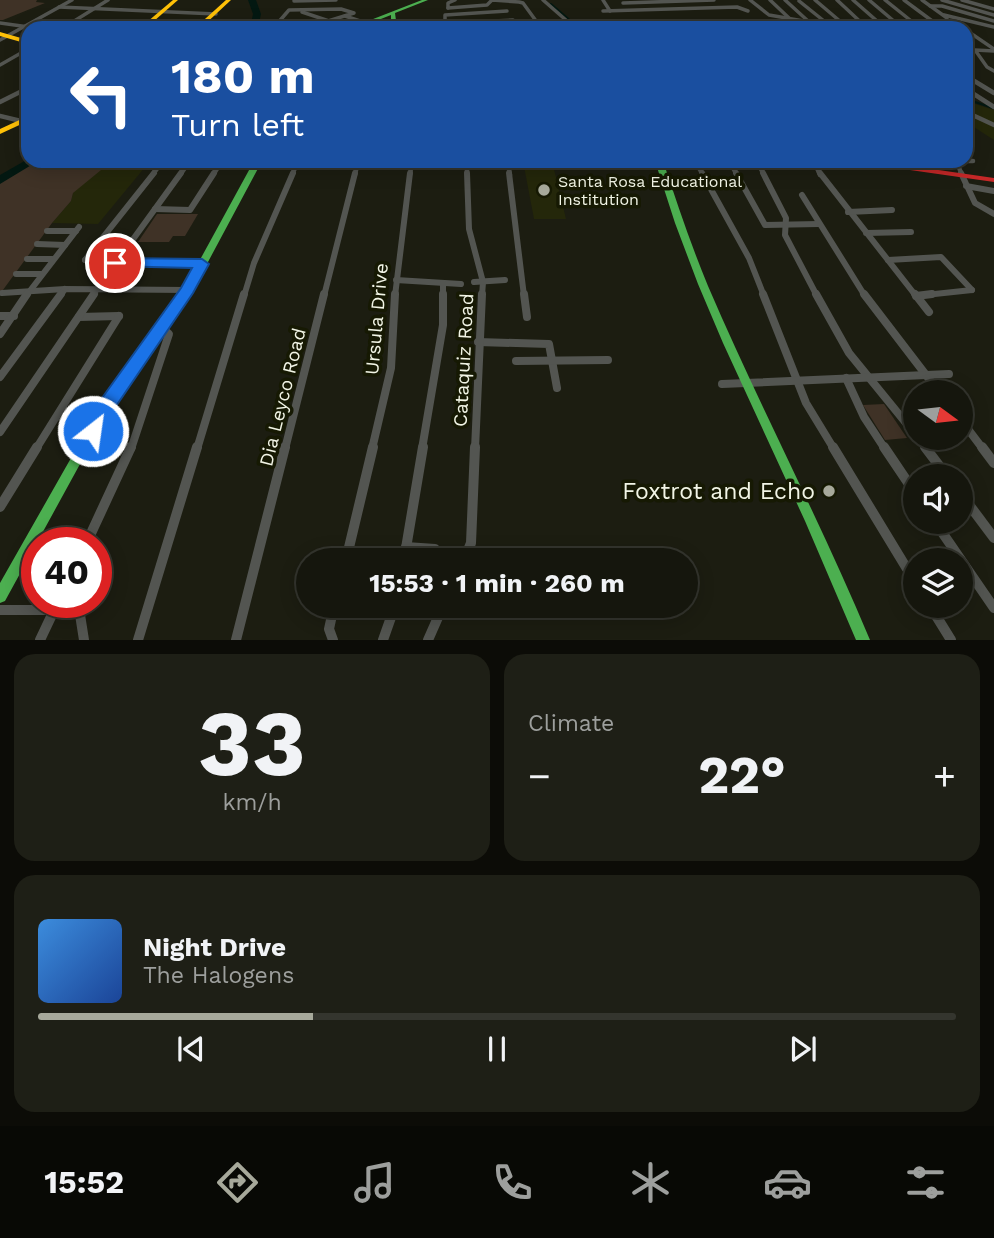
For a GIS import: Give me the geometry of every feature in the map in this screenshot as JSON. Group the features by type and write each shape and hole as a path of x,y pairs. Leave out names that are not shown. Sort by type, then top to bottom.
{"street":[{"path":"35,21 72,0"},
{"path":"74,21 108,0"},
{"path":"152,21 176,0"},
{"path":"207,21 229,0"},
{"path":"294,1 336,0"},
{"path":"371,21 426,0"},
{"path":"455,0 448,3 448,8 486,5 492,0 507,5 513,20 490,21"},
{"path":"543,0 568,21"},
{"path":"603,0 610,11"},
{"path":"620,1 714,0"},
{"path":"729,0 737,7"},
{"path":"750,0 769,15 803,21"},
{"path":"770,0 789,18"},
{"path":"787,0 816,1 838,21"},
{"path":"787,0 807,21"},
{"path":"837,0 860,21"},
{"path":"853,0 877,21"},
{"path":"869,0 894,21"},
{"path":"885,0 911,21"},
{"path":"904,0 932,21"},
{"path":"922,0 952,21"},
{"path":"942,0 994,15"},
{"path":"962,0 994,9"},
{"path":"620,1 631,12"},
{"path":"799,1 824,21"},
{"path":"445,21 445,15 523,3 536,21"},
{"path":"930,6 942,6 994,21"},
{"path":"59,7 216,14"},
{"path":"603,11 737,7 748,10"},
{"path":"279,21 288,11 301,10 341,9 354,13 329,21 300,12 301,10"},
{"path":"393,13 394,21"},
{"path":"944,15 969,21"},
{"path":"345,16 360,21"},
{"path":"426,17 428,21"},
{"path":"973,22 994,27"},
{"path":"0,23 21,26"},
{"path":"3,37 21,29"},
{"path":"973,36 994,50"},
{"path":"3,37 21,41"},
{"path":"994,50 975,50 987,67 994,71"},
{"path":"0,65 21,53"},
{"path":"977,69 987,67"},
{"path":"973,80 994,93"},
{"path":"0,102 21,92"},
{"path":"973,94 994,107"},
{"path":"973,115 994,125"},
{"path":"0,116 21,120"},
{"path":"0,132 21,122"},
{"path":"157,168 85,260 202,264"},
{"path":"0,432 115,263 185,168"},
{"path":"155,209 190,210 217,168"},
{"path":"0,596 104,410 188,290 254,168"},
{"path":"138,639 254,263 295,168"},
{"name":"Dia Leyco Road","path":"236,639 356,168"},
{"name":"Ursula Drive","path":"349,548 391,368 396,280 411,168"},
{"name":"Cataquiz Road","path":"467,168 469,229 479,282 469,548"},
{"path":"509,168 518,279 527,317"},
{"path":"661,168 693,264 841,579 863,639"},
{"path":"699,168 749,258 816,422 903,563"},
{"path":"733,168 765,225 819,224"},
{"path":"760,168 787,224 785,235 804,274 849,353 903,420"},
{"path":"817,168 848,212 929,312"},
{"path":"910,168 994,180"},
{"path":"958,168 975,204 994,214"},
{"path":"966,186 994,191"},
{"path":"802,195 863,293 930,380"},
{"path":"848,212 892,209"},
{"path":"0,334 41,274 78,229 47,231"},
{"path":"866,233 911,232"},
{"path":"37,244 65,245"},
{"path":"888,260 941,257 972,290 916,296"},
{"path":"27,259 54,259"},
{"path":"16,274 41,274"},
{"path":"479,282 505,279"},
{"path":"396,280 461,284"},
{"path":"420,548 406,547 443,325 443,283"},
{"path":"2,293 65,289 188,290"},
{"path":"0,377 65,289"},
{"path":"0,316 14,316"},
{"path":"0,507 119,316 79,317"},
{"path":"94,527 127,460 169,334 160,327"},
{"path":"478,342 549,344 557,388"},
{"path":"516,361 608,360"},
{"path":"722,384 949,374"},
{"path":"846,378 864,417 903,475"},
{"path":"973,436 994,463"},
{"path":"927,450 938,464"},
{"path":"973,510 994,538"},
{"path":"943,534 994,608"},
{"path":"0,610 21,608"},
{"path":"40,639 50,618"},
{"path":"81,618 84,639"},
{"path":"331,618 328,628 332,639"},
{"path":"383,639 392,618"},
{"path":"428,639 438,618"},
{"path":"938,618 951,639"}],"shaded area":[{"path":"0,0 37,0 36,2 45,3 0,20"},
{"path":"973,103 994,110 994,140 973,126"},
{"path":"24,168 103,168 73,193 71,201 0,294 0,183"},
{"path":"102,168 144,168 98,224 52,223 71,201 80,184"},
{"name":"Santa Rosa Educational Institution","path":"524,168 554,168 566,219 534,219"},
{"path":"157,214 198,214 185,236 173,236 169,242 138,242"},
{"path":"884,404 903,432 903,438 885,440 863,405"}],"waterway":[{"path":"252,0 257,14 256,21"},
{"path":"551,4 571,21"},
{"path":"973,101 993,108"},
{"path":"0,180 21,168"}],"traffic: fast":[{"path":"371,21 426,0"},
{"path":"393,13 394,21"},
{"path":"0,596 104,410 188,290 254,168"},
{"path":"661,168 679,223 728,343 811,520 863,640"}],"traffic: slow":[{"path":"151,21 176,0"},
{"path":"206,21 229,0"},
{"path":"0,34 21,40"},
{"path":"0,132 21,122"}],"traffic: jam":[{"path":"910,168 994,180"}],"place":[{"name":"Santa Rosa Educational Institution","path":"544,190"},
{"name":"Foxtrot and Echo","path":"829,491"}],"route":[{"path":"93,431 104,410 188,290 202,264 115,263"}]}
